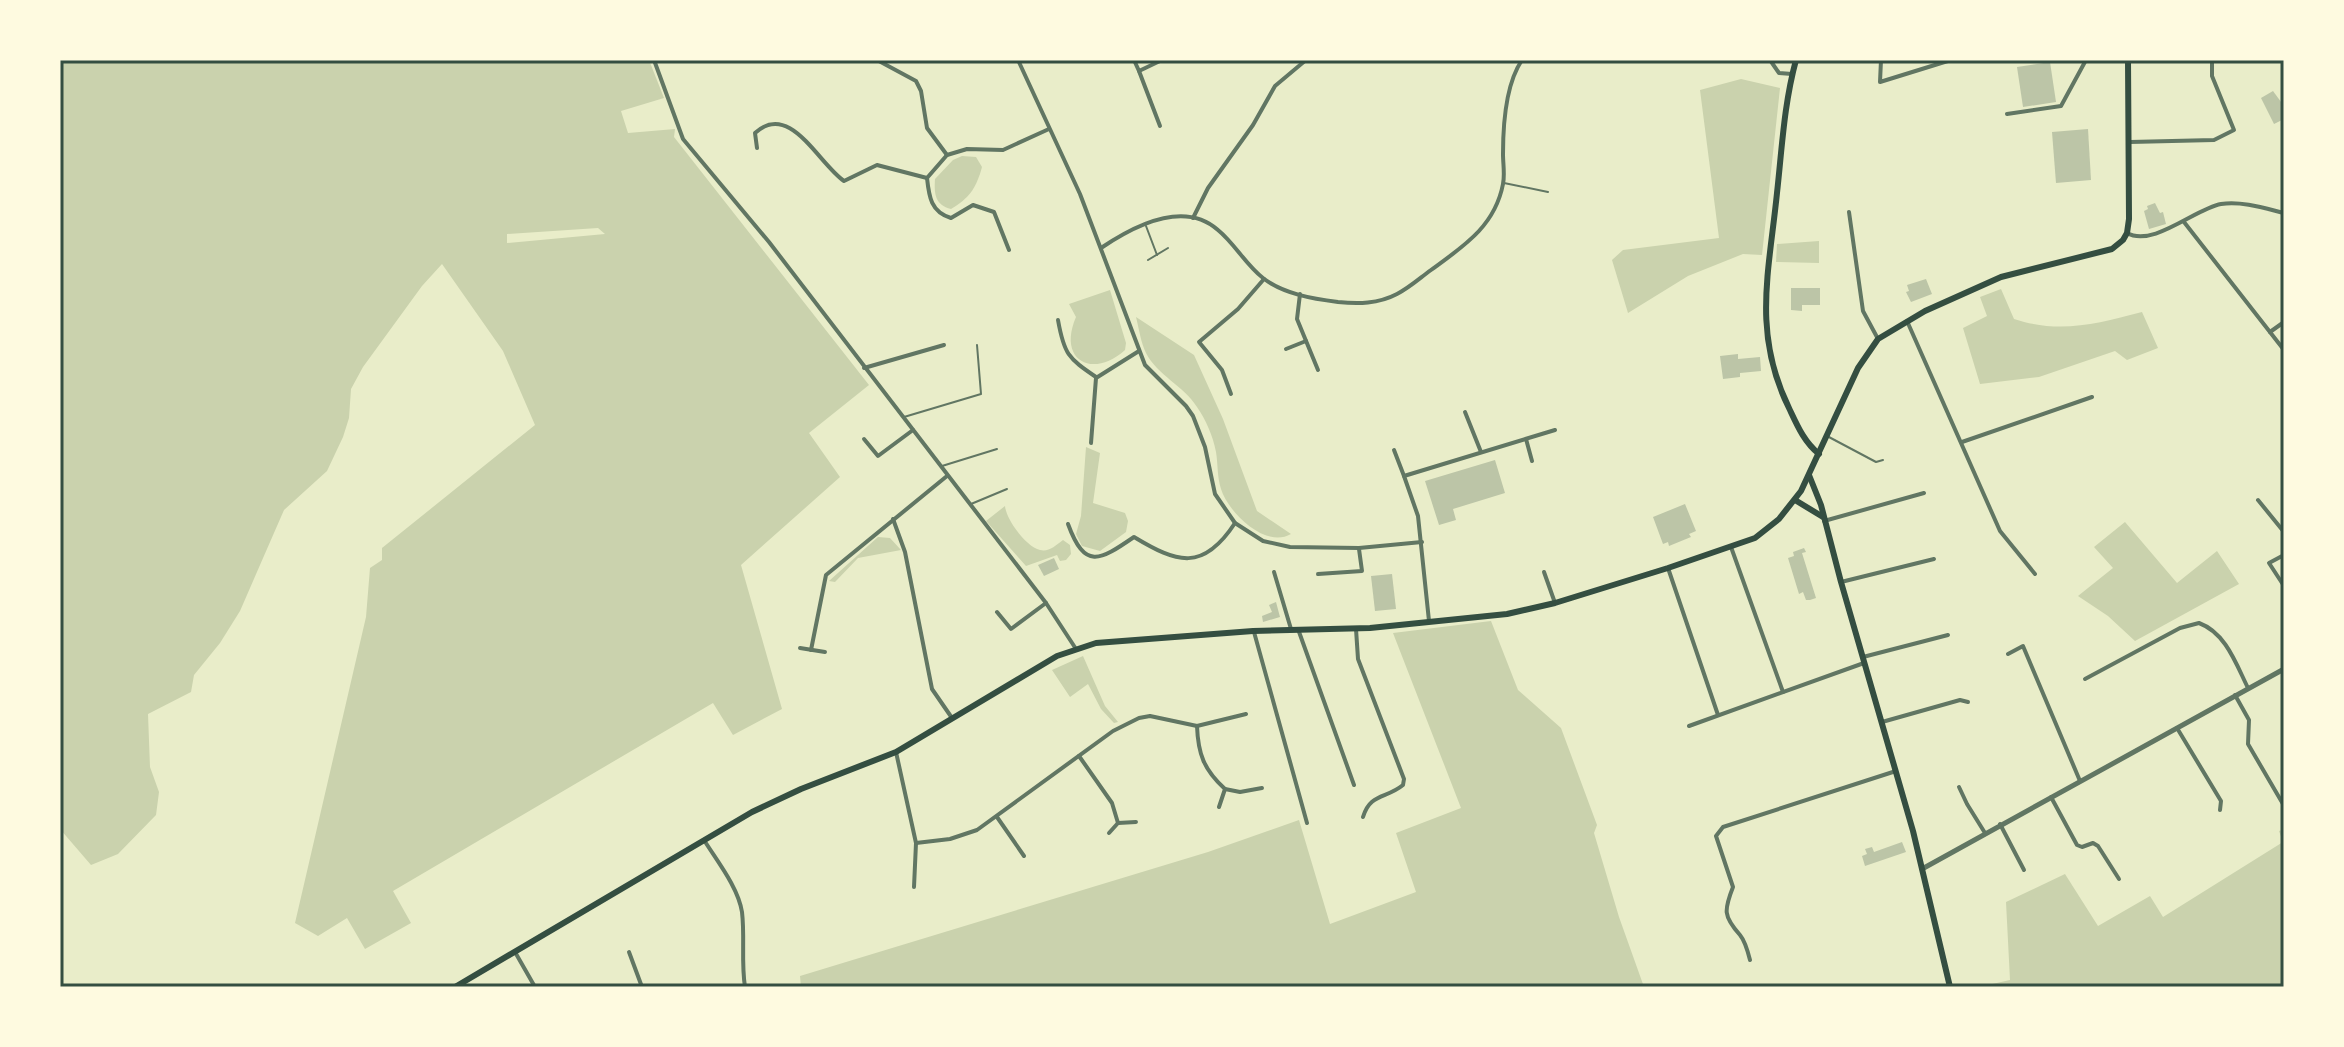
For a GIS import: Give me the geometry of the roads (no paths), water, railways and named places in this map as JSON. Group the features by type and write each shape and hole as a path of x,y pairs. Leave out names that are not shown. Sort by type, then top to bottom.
{"main road":[{"path":"1796,60 1783,118 1766,292 1766,333 1783,395 1800,431 1810,447 1819,454"},
{"path":"455,987 772,801 896,752 1035,669 1076,649 1110,641 1294,629 1356,629 1507,614 1555,603 1755,538 1767,530 1795,500 1858,368 1878,339 1907,321 2001,277 2024,269 2103,253 2118,245 2127,233 2130,142 2128,60"},
{"path":"1809,475 1896,771 1950,987"},
{"path":"1795,500 1824,519"}],"street":[{"path":"654,60 683,139 769,242 1046,603 1076,649"},
{"path":"877,60 916,81 921,91 927,128 947,155"},
{"path":"1018,60 1080,194 1145,365 1193,416 1205,447 1215,494 1235,523 1263,541 1290,547 1359,548 1422,542"},
{"path":"1134,60 1160,126"},
{"path":"1139,71 1162,60"},
{"path":"1193,218 1208,188 1246,135 1275,86 1297,62 1306,60"},
{"path":"1101,248 1145,224 1175,217 1193,218 1218,230 1264,279 1282,289 1353,303 1377,302 1398,294 1482,231 1495,210 1504,183 1504,122 1509,93 1522,60"},
{"path":"1770,60 1779,73 1792,74"},
{"path":"1881,60 1880,82 1951,60"},
{"path":"2007,114 2061,106 2086,60"},
{"path":"2130,142 2214,140 2234,130 2212,76 2212,60"},
{"path":"757,148 755,133 762,127 782,124 793,128 833,174 844,181 877,165 927,178"},
{"path":"927,178 947,155 967,149 1003,150 1050,129"},
{"path":"927,178 933,208 942,215 951,218 973,205 994,212 1009,250"},
{"path":"2127,233 2137,237 2148,235 2184,222 2218,204 2237,204 2284,213"},
{"path":"1849,212 1863,311 1878,339"},
{"path":"2184,222 2284,350"},
{"path":"1231,394 1222,370 1199,342 1238,309 1264,279"},
{"path":"1300,294 1297,319 1318,370"},
{"path":"1058,320 1063,348 1072,361 1096,378"},
{"path":"1907,321 2000,531 2035,574"},
{"path":"2270,332 2284,322"},
{"path":"1286,349 1306,341"},
{"path":"864,368 944,345"},
{"path":"1096,378 1139,351"},
{"path":"1091,443 1096,378"},
{"path":"1962,442 2092,397"},
{"path":"1465,412 1481,452"},
{"path":"864,439 878,456 913,430"},
{"path":"1404,476 1555,430"},
{"path":"1526,439 1532,461"},
{"path":"1394,450 1418,516 1429,622"},
{"path":"811,650 826,575 947,476"},
{"path":"1824,519 1924,493"},
{"path":"2258,500 2284,532"},
{"path":"893,519 905,552 932,689 953,719"},
{"path":"1068,524 1076,545 1091,556 1109,554 1134,537 1164,555 1185,559 1215,548 1235,523"},
{"path":"1731,547 1783,692"},
{"path":"1318,574 1362,571 1359,548"},
{"path":"2284,555 2269,563 2284,586"},
{"path":"1841,582 1934,559"},
{"path":"1668,568 1718,715"},
{"path":"1274,572 1354,785"},
{"path":"1544,572 1555,603"},
{"path":"997,612 1011,629 1046,603"},
{"path":"2085,679 2180,628 2199,623 2223,641 2248,688"},
{"path":"1356,629 1358,659 1404,779 1399,789 1372,799 1366,805 1363,817"},
{"path":"1253,631 1307,823"},
{"path":"1689,726 1863,660 1948,635"},
{"path":"2008,654 2023,646 2080,781"},
{"path":"800,648 825,652"},
{"path":"1922,869 2284,669"},
{"path":"2235,695 2249,720 2248,744 2283,804"},
{"path":"1881,723 1960,700 1968,702"},
{"path":"916,843 963,836 997,817 1113,731 1139,718 1150,716 1197,726 1246,714"},
{"path":"1197,726 1199,756 1215,780 1225,789 1240,792 1262,788"},
{"path":"2177,728 2221,801 2220,810"},
{"path":"896,752 916,843 914,887"},
{"path":"1079,756 1112,803 1118,823"},
{"path":"1750,960 1742,937 1731,927 1725,907 1733,887 1716,836 1723,827 1896,771"},
{"path":"1959,787 1985,833"},
{"path":"1219,807 1225,789"},
{"path":"2051,797 2077,845 2082,847 2093,843 2098,846 2119,879"},
{"path":"997,817 1024,856"},
{"path":"1109,833 1118,823 1136,822"},
{"path":"2000,824 2024,870"},
{"path":"704,840 734,889 742,909 745,987"},
{"path":"515,952 535,987"},
{"path":"629,952 642,987"}],"lane":[{"path":"1504,183 1548,192"},
{"path":"1145,224 1157,255"},
{"path":"1148,260 1168,248"},
{"path":"903,417 981,394 977,345"},
{"path":"1827,436 1876,462 1883,460"},
{"path":"940,467 997,449"},
{"path":"969,505 1007,489"}]}
